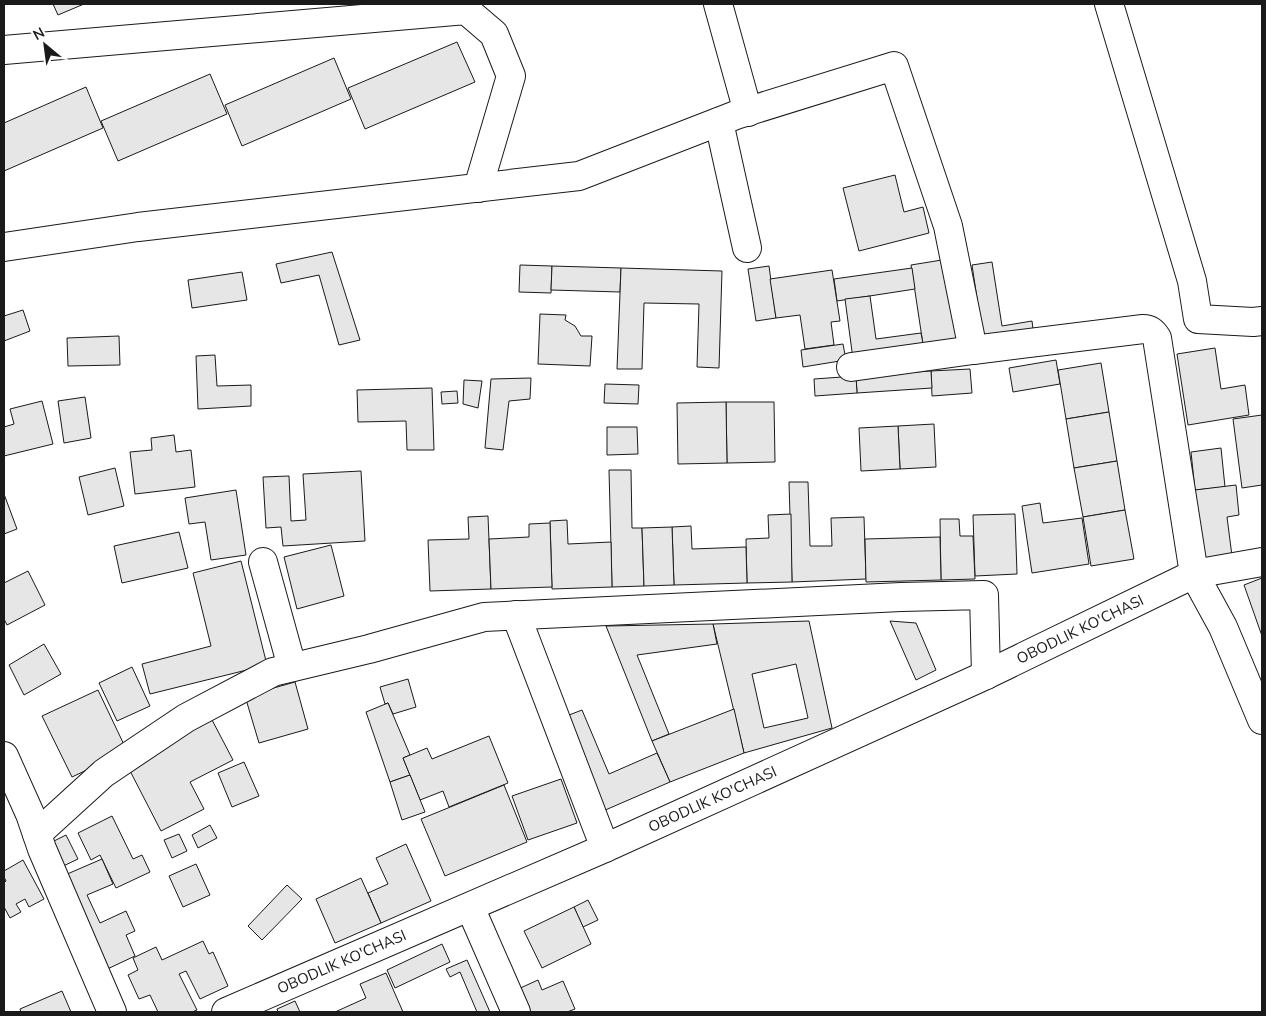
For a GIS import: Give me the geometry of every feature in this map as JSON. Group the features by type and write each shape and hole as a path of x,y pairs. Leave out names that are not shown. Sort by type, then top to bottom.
{"street":[{"path":"718,4 748,112"},
{"path":"1109,4 1192,281 1198,319 1262,321"},
{"path":"4,50 466,10 494,34 510,76 478,188"},
{"path":"4,247 138,227 579,176 719,122 894,66 948,226 973,350"},
{"path":"719,122 747,248"},
{"path":"851,367 1143,329 1149,329 1154,333 1157,338 1194,574 1223,627 1259,703"},
{"path":"263,562 292,668"},
{"name":"OBODLIK KO'CHASI","path":"226,1012 605,848 986,675 1194,574 1262,562"},
{"path":"37,834 104,773 186,718 273,672 369,649 484,617 901,597 984,595 986,675"},
{"path":"516,616 605,848"},
{"path":"4,756 112,1012"},
{"path":"470,907 516,1012"}],"building":[{"path":"53,4 84,4 58,15"},
{"path":"457,42 475,82 365,129 348,88"},
{"path":"334,58 351,99 242,146 225,105"},
{"path":"210,74 227,114 118,161 101,121"},
{"path":"86,87 103,128 4,171 4,123"},
{"path":"895,175 904,212 923,207 929,233 859,251 843,188"},
{"path":"332,252 360,340 339,345 319,275 281,283 276,264"},
{"path":"948,259 960,346 924,351 911,265"},
{"path":"992,262 1002,326 1032,321 1034,337 984,345 972,265"},
{"path":"520,265 552,266 551,293 519,292"},
{"path":"552,266 621,268 620,292 551,290"},
{"path":"769,266 776,318 756,321 748,269"},
{"path":"621,268 722,271 719,368 697,367 699,304 644,303 642,369 617,369"},
{"path":"912,268 915,289 837,301 834,279"},
{"path":"832,270 840,321 831,322 834,345 805,349 800,315 776,318 770,279"},
{"path":"242,272 247,300 192,308 188,280"},
{"path":"870,296 876,339 921,333 924,349 853,359 845,299"},
{"path":"23,310 30,331 4,341 4,316"},
{"path":"540,314 566,315 565,320 575,326 581,336 592,336 590,366 538,364"},
{"path":"119,336 120,365 68,366 67,338"},
{"path":"843,344 846,360 803,367 801,350"},
{"path":"1215,348 1221,389 1245,385 1249,415 1188,425 1177,354"},
{"path":"215,355 217,386 251,385 251,406 198,409 196,356"},
{"path":"1056,360 1060,384 1013,392 1009,368"},
{"path":"1101,363 1109,412 1066,419 1058,370"},
{"path":"970,369 972,393 932,396 931,371"},
{"path":"931,371 932,388 857,393 856,376"},
{"path":"856,376 857,393 815,396 814,379"},
{"path":"531,378 530,399 509,401 503,450 485,448 491,379"},
{"path":"464,380 482,381 478,408 463,404"},
{"path":"605,384 639,385 638,404 604,403"},
{"path":"432,388 434,450 407,450 406,421 358,422 357,390"},
{"path":"457,391 458,403 442,404 441,392"},
{"path":"85,397 91,438 64,443 58,401"},
{"path":"42,401 53,444 4,456 4,427 14,424 10,409"},
{"path":"726,402 774,402 775,462 727,463"},
{"path":"726,402 727,463 678,464 677,403"},
{"path":"1109,412 1117,461 1074,468 1066,419"},
{"path":"1262,415 1262,485 1242,488 1233,419"},
{"path":"934,424 936,467 900,469 898,426"},
{"path":"898,426 900,469 861,471 859,428"},
{"path":"607,427 637,427 638,454 607,455"},
{"path":"174,435 176,452 191,450 195,487 135,494 130,452 152,450 151,438"},
{"path":"1221,448 1225,487 1195,490 1191,452"},
{"path":"1117,461 1125,510 1083,517 1074,468"},
{"path":"115,468 124,506 88,515 79,477"},
{"path":"609,470 631,470 632,528 642,528 644,586 612,587"},
{"path":"361,471 365,541 283,546 281,527 266,528 263,477 289,476 291,521 306,520 303,474"},
{"path":"789,482 808,482 810,546 832,546 831,518 864,517 866,579 792,582"},
{"path":"1236,485 1239,515 1227,517 1232,556 1203,559 1195,490"},
{"path":"236,490 246,555 211,560 205,522 189,524 185,498"},
{"path":"4,494 17,529 4,534"},
{"path":"1040,503 1043,523 1082,518 1089,564 1032,573 1022,506"},
{"path":"1125,510 1134,559 1091,566 1083,517"},
{"path":"791,514 792,582 747,583 746,539 769,538 768,515"},
{"path":"1015,514 1017,574 975,576 973,515"},
{"path":"488,516 491,589 430,591 428,540 469,539 468,517"},
{"path":"940,519 959,519 960,536 973,536 975,579 941,580"},
{"path":"567,520 568,544 611,542 612,587 552,589 550,521"},
{"path":"550,523 552,587 491,589 489,539 529,537 529,524"},
{"path":"691,526 692,549 746,547 747,583 674,585 672,527"},
{"path":"672,527 674,585 644,586 642,528"},
{"path":"179,532 188,568 122,583 114,546"},
{"path":"940,537 941,580 866,582 865,539"},
{"path":"331,545 344,596 297,609 284,557"},
{"path":"241,561 267,665 150,694 142,664 211,646 193,573"},
{"path":"28,571 45,605 7,625 4,619 4,583"},
{"path":"1262,578 1262,636 1244,585"},
{"path":"809,621 832,728 744,753 713,624","holes":["796,664 808,718 764,728 752,674"]},
{"path":"890,621 916,623 936,670 916,680"},
{"path":"713,624 717,644 637,655 669,734 652,741 606,626"},
{"path":"44,644 61,674 24,695 9,665"},
{"path":"132,667 150,706 117,721 99,683"},
{"path":"408,679 416,707 393,714 388,703 385,704 380,687"},
{"path":"295,682 308,729 259,743 245,696"},
{"path":"98,690 127,751 72,777 42,716"},
{"path":"388,703 410,755 403,758 410,775 390,782 366,712"},
{"path":"734,709 744,753 670,782 652,741"},
{"path":"582,710 609,774 657,753 670,782 603,811 564,717"},
{"path":"211,718 233,760 190,782 204,809 161,831 128,767"},
{"path":"489,736 508,783 449,807 443,791 420,800 403,758 427,748 432,759"},
{"path":"244,762 259,796 232,807 218,773"},
{"path":"410,775 425,812 402,820 390,782"},
{"path":"561,779 577,823 528,840 512,796"},
{"path":"504,785 527,842 445,876 421,819"},
{"path":"112,816 133,859 142,855 150,872 116,888 100,855 91,860 78,833"},
{"path":"210,825 217,838 198,848 192,835"},
{"path":"179,834 187,851 172,858 164,840"},
{"path":"66,835 78,859 57,869 46,845"},
{"path":"406,844 431,901 381,923 368,893 388,884 376,858"},
{"path":"102,859 113,884 87,895 100,923 126,911 135,931 126,935 135,956 101,972 58,878"},
{"path":"23,860 44,899 29,907 25,899 16,904 21,912 10,918 4,907 4,883 6,881 4,871"},
{"path":"196,864 210,895 183,907 169,876"},
{"path":"361,878 381,923 335,943 316,899"},
{"path":"287,885 302,899 262,940 248,926"},
{"path":"588,900 598,920 583,927 574,907"},
{"path":"574,907 591,944 542,968 524,931"},
{"path":"203,941 209,954 213,952 228,986 200,999 186,971 179,974 197,1010 192,1012 158,1012 150,995 139,999 128,975 138,970 133,958 156,947 162,960"},
{"path":"442,944 450,962 395,988 387,970"},
{"path":"467,960 490,1012 477,1012 460,972 450,977 446,969"},
{"path":"386,973 403,1012 335,1012 366,998 360,984"},
{"path":"538,980 542,990 563,981 575,1009 567,1012 526,1012 516,990"},
{"path":"62,991 71,1012 21,1012 20,1009"},
{"path":"295,1001 300,1012 278,1012 277,1009"}]}
